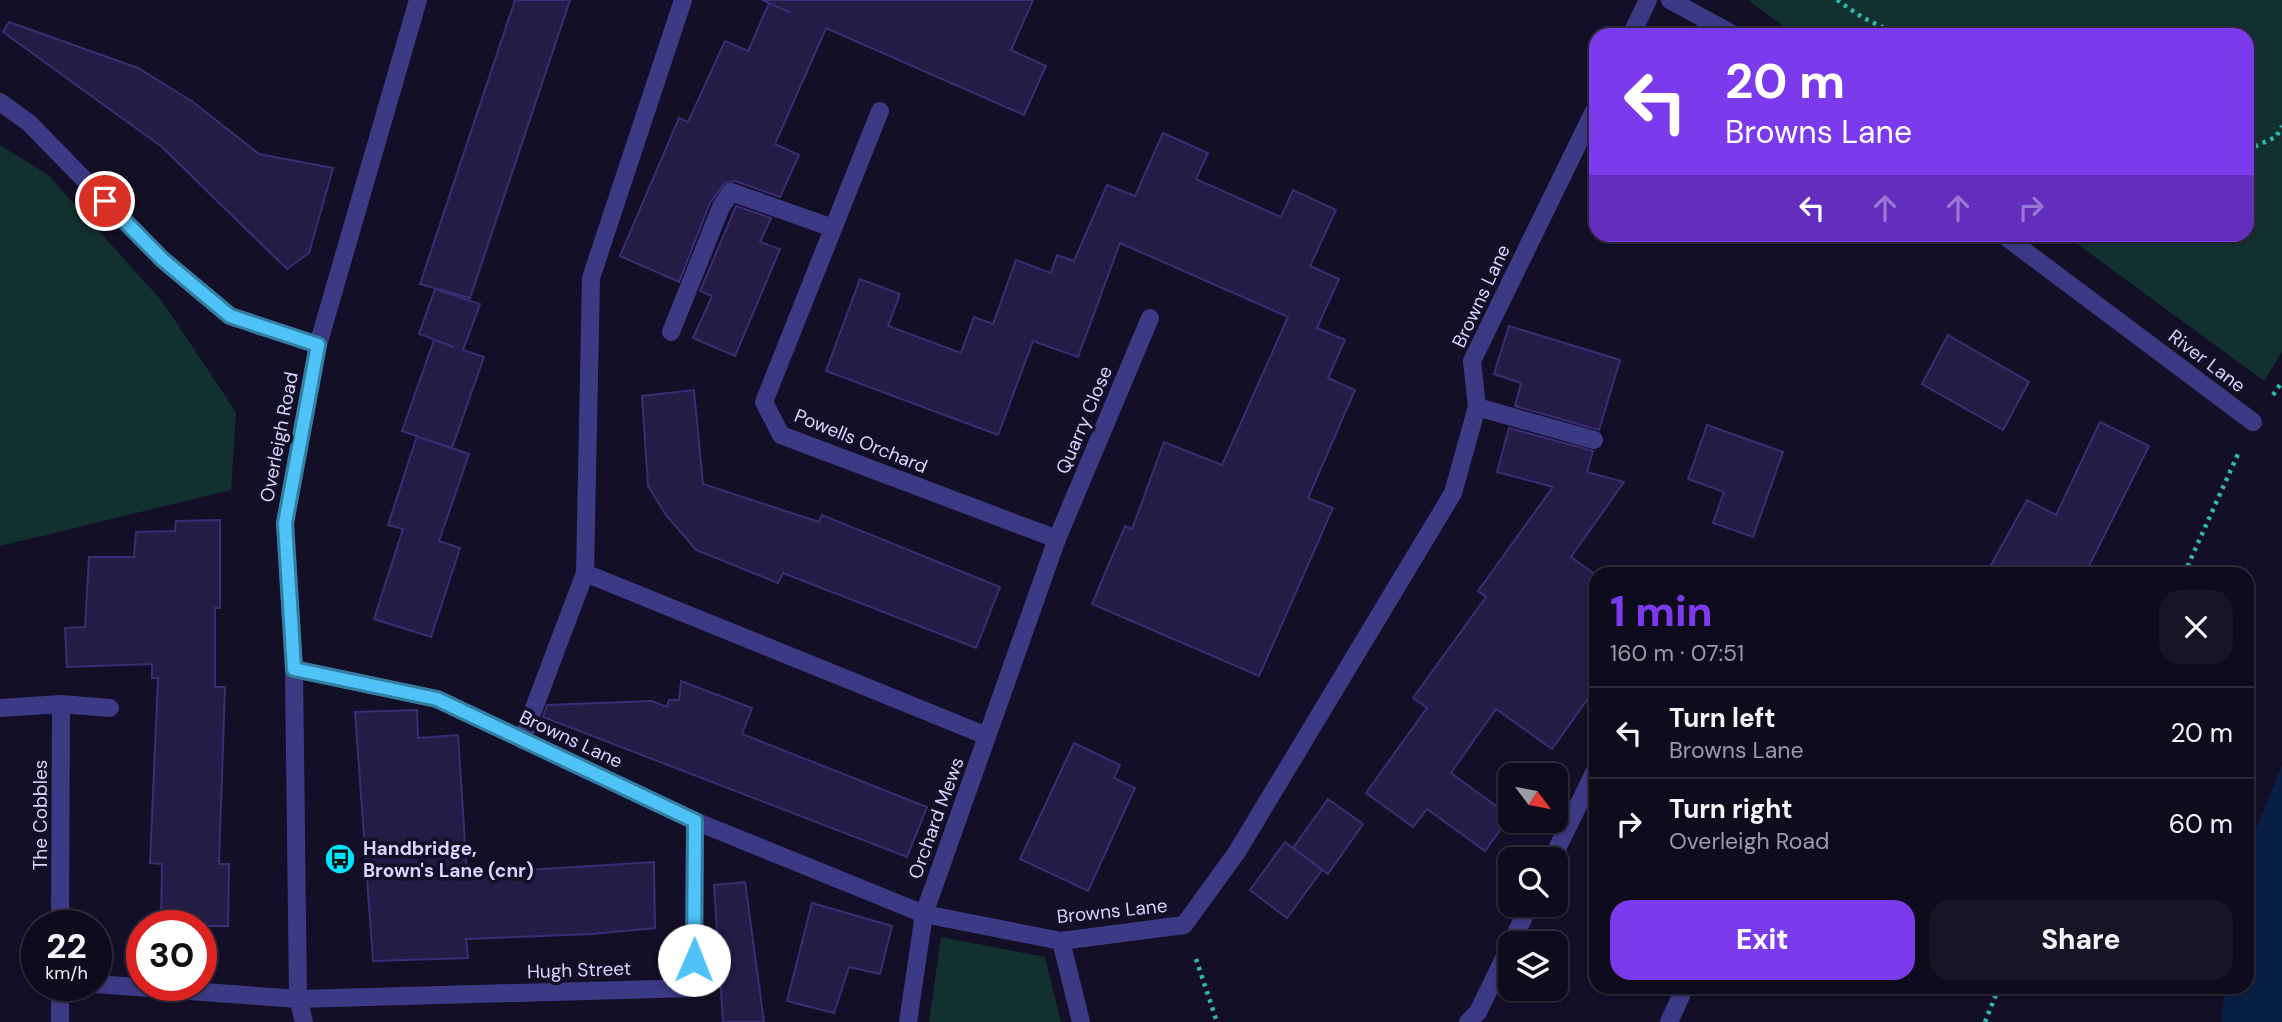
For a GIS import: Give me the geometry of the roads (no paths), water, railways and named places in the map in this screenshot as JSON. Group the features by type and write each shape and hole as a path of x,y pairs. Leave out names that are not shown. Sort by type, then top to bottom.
{"street":[{"name":"Overleigh Road","path":"304,1022 298,999 294,669 285,523 318,345 418,0"},
{"path":"522,740 585,573 591,278 683,0"},
{"path":"1634,28 1648,0"},
{"path":"1670,0 1721,28"},
{"path":"0,102 29,123 162,259 230,316 318,345"},
{"name":"Powells Orchard","path":"880,111 764,402 781,435 1057,539"},
{"name":"Browns Lane","path":"294,669 437,699 695,821 924,914 1061,941 1184,925 1244,840 1453,493 1477,407 1472,361 1589,121"},
{"path":"671,332 721,207 731,192 833,229"},
{"name":"River Lane","path":"2013,242 2253,422"},
{"name":"Quarry Close","path":"1057,539 1150,318"},
{"path":"1477,407 1594,440"},
{"path":"585,573 987,736 1057,539"},
{"path":"0,708 61,704 110,708"},
{"name":"The Cobbles","path":"60,910 61,704"},
{"name":"Orchard Mews","path":"908,1022 924,914 987,736"},
{"path":"1558,847 1589,783"},
{"name":"Hugh Street","path":"298,999 694,988 695,821"},
{"path":"1061,941 1081,1022"},
{"path":"1468,1022 1478,1012 1498,971"},
{"path":"112,985 298,999"},
{"path":"1669,1022 1682,994"},
{"path":"60,1001 60,1022"}],"water":[{"path":"2282,765 2282,1022 2221,1022 2224,994 2254,994 2254,834"}],"place":[{"name":"Handbridge, Brown's Lane (cnr)","path":"340,859"}]}
